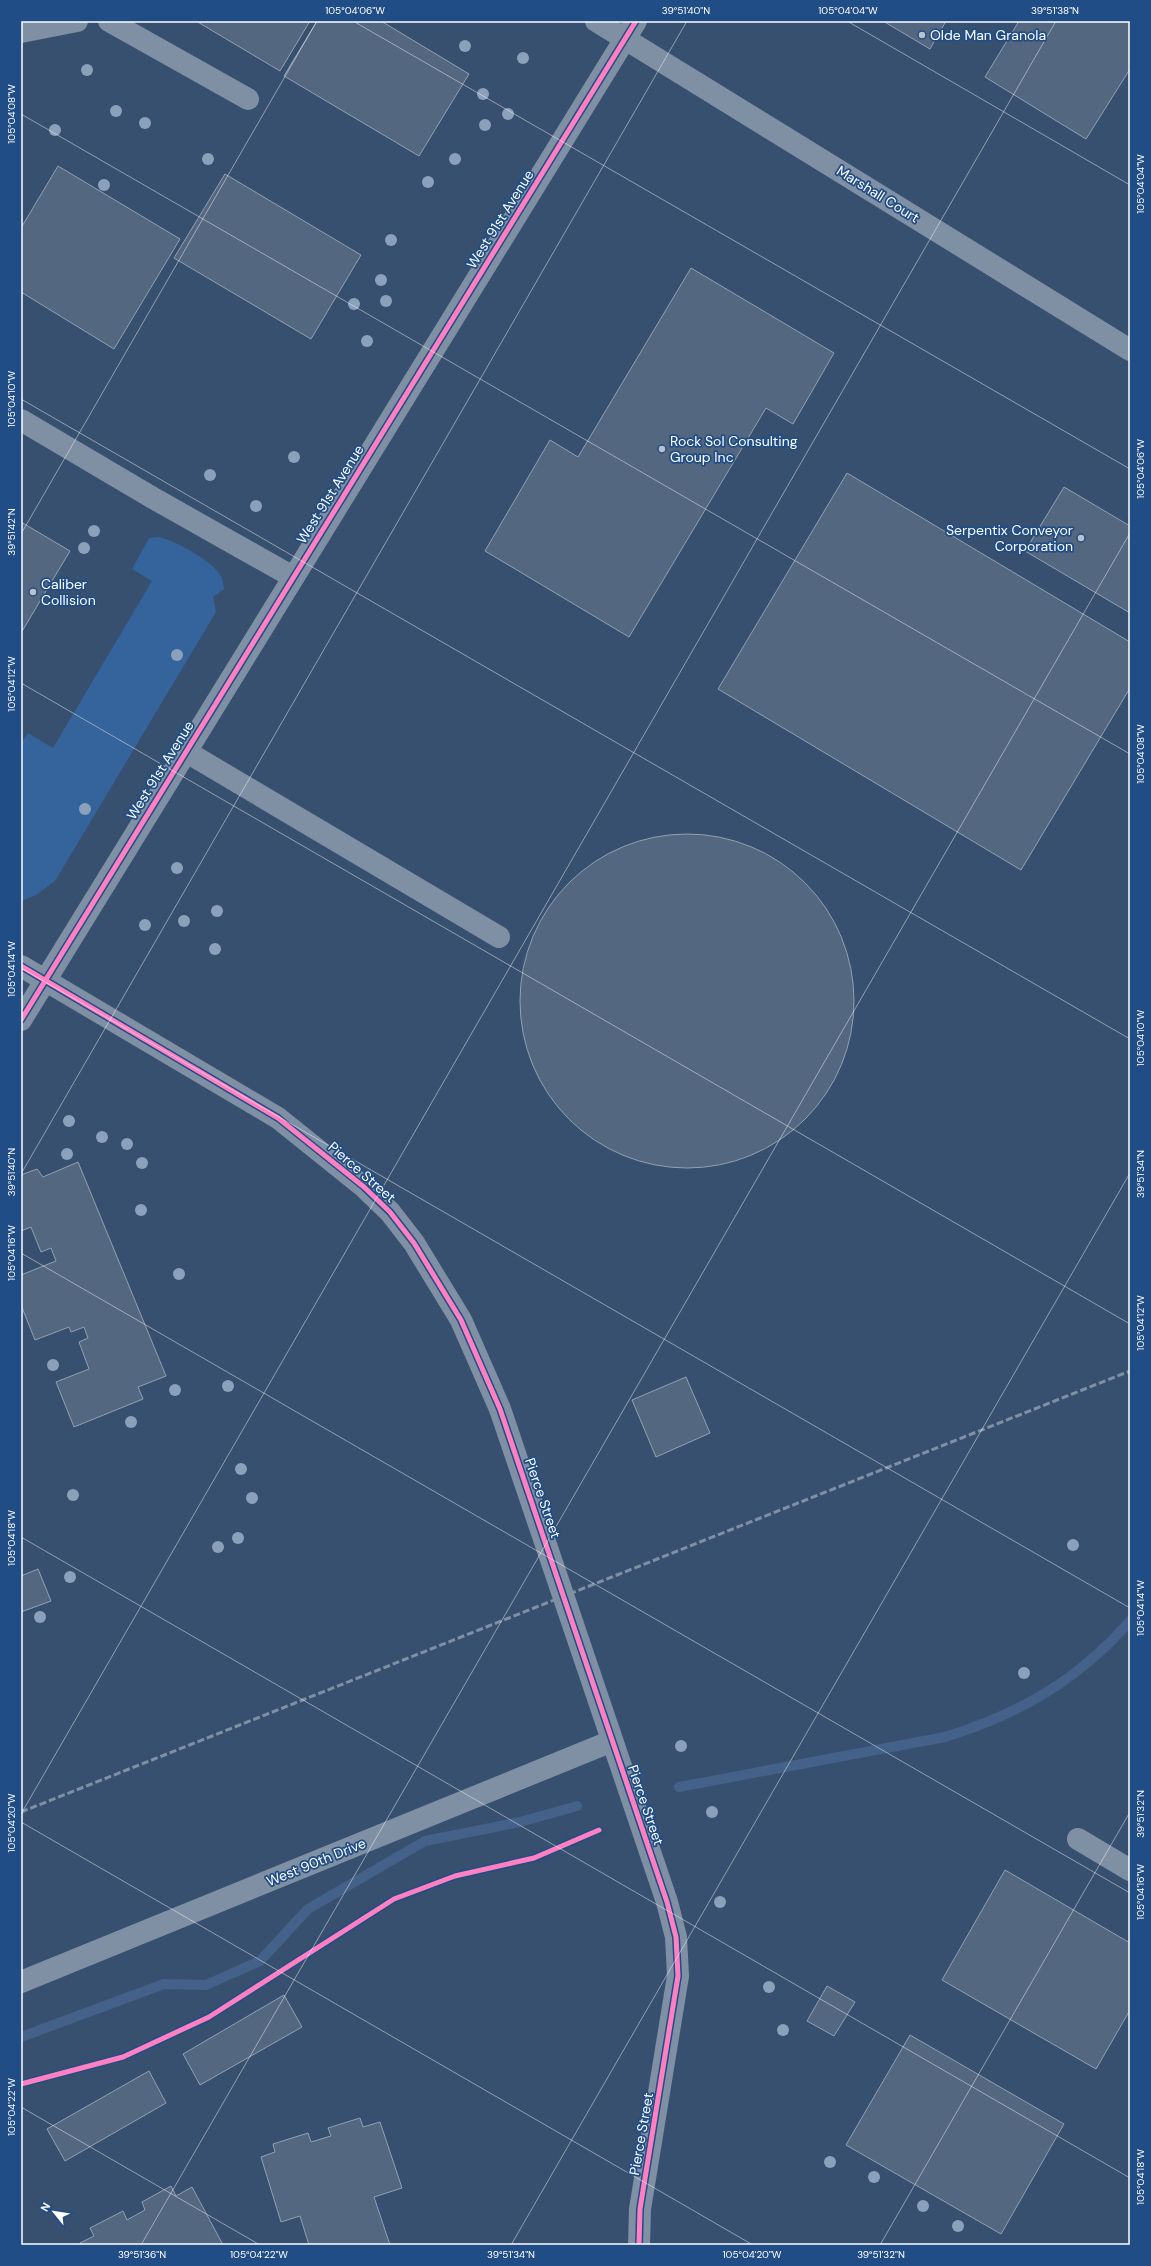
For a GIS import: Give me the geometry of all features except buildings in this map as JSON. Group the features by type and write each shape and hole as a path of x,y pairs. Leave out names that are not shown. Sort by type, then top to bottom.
{"street":[{"path":"21,32 77,21"},
{"path":"109,21 248,99"},
{"name":"Marshall Court","path":"596,21 630,30 1130,350"},
{"name":"West 91st Avenue","path":"21,1020 185,751 630,30"},
{"path":"21,420 153,498 293,577"},
{"path":"185,751 499,937"},
{"name":"Pierce Street","path":"21,966 278,1118 364,1187 390,1212 414,1244 461,1320 500,1409 667,1902 676,1937 678,1976 640,2209 639,2245"},
{"name":"West 90th Drive","path":"21,1982 612,1741"},
{"path":"1078,1839 1130,1870"}],"shaded area":[{"path":"158,537 173,542 192,552 217,570 222,578 224,589 213,597 216,612 55,881 36,895 21,901 21,744 28,733 53,748 152,581 132,569 149,538"}],"waterway":[{"path":"679,1787 945,1737 972,1728 1023,1706 1068,1678 1090,1661 1130,1621"},
{"path":"21,2037 164,1984 206,1985 260,1961 308,1909 425,1841 520,1822 577,1806"}],"railway":[{"path":"21,1812 1130,1371"}],"cycle path":[{"path":"21,1020 636,21"},
{"path":"21,966 278,1118 364,1187 390,1212 414,1243 461,1320 500,1409 667,1902 676,1937 678,1976 640,2209 639,2245"},
{"path":"21,2084 123,2057 209,2017 394,1899 455,1876 534,1858 599,1830"}],"place":[{"name":"Olde Man Granola","path":"922,35"},
{"name":"Rock Sol Consulting Group Inc","path":"662,449"},
{"name":"Serpentix Conveyor Corporation","path":"1081,538"},
{"name":"Caliber Collision","path":"33,592"}]}
